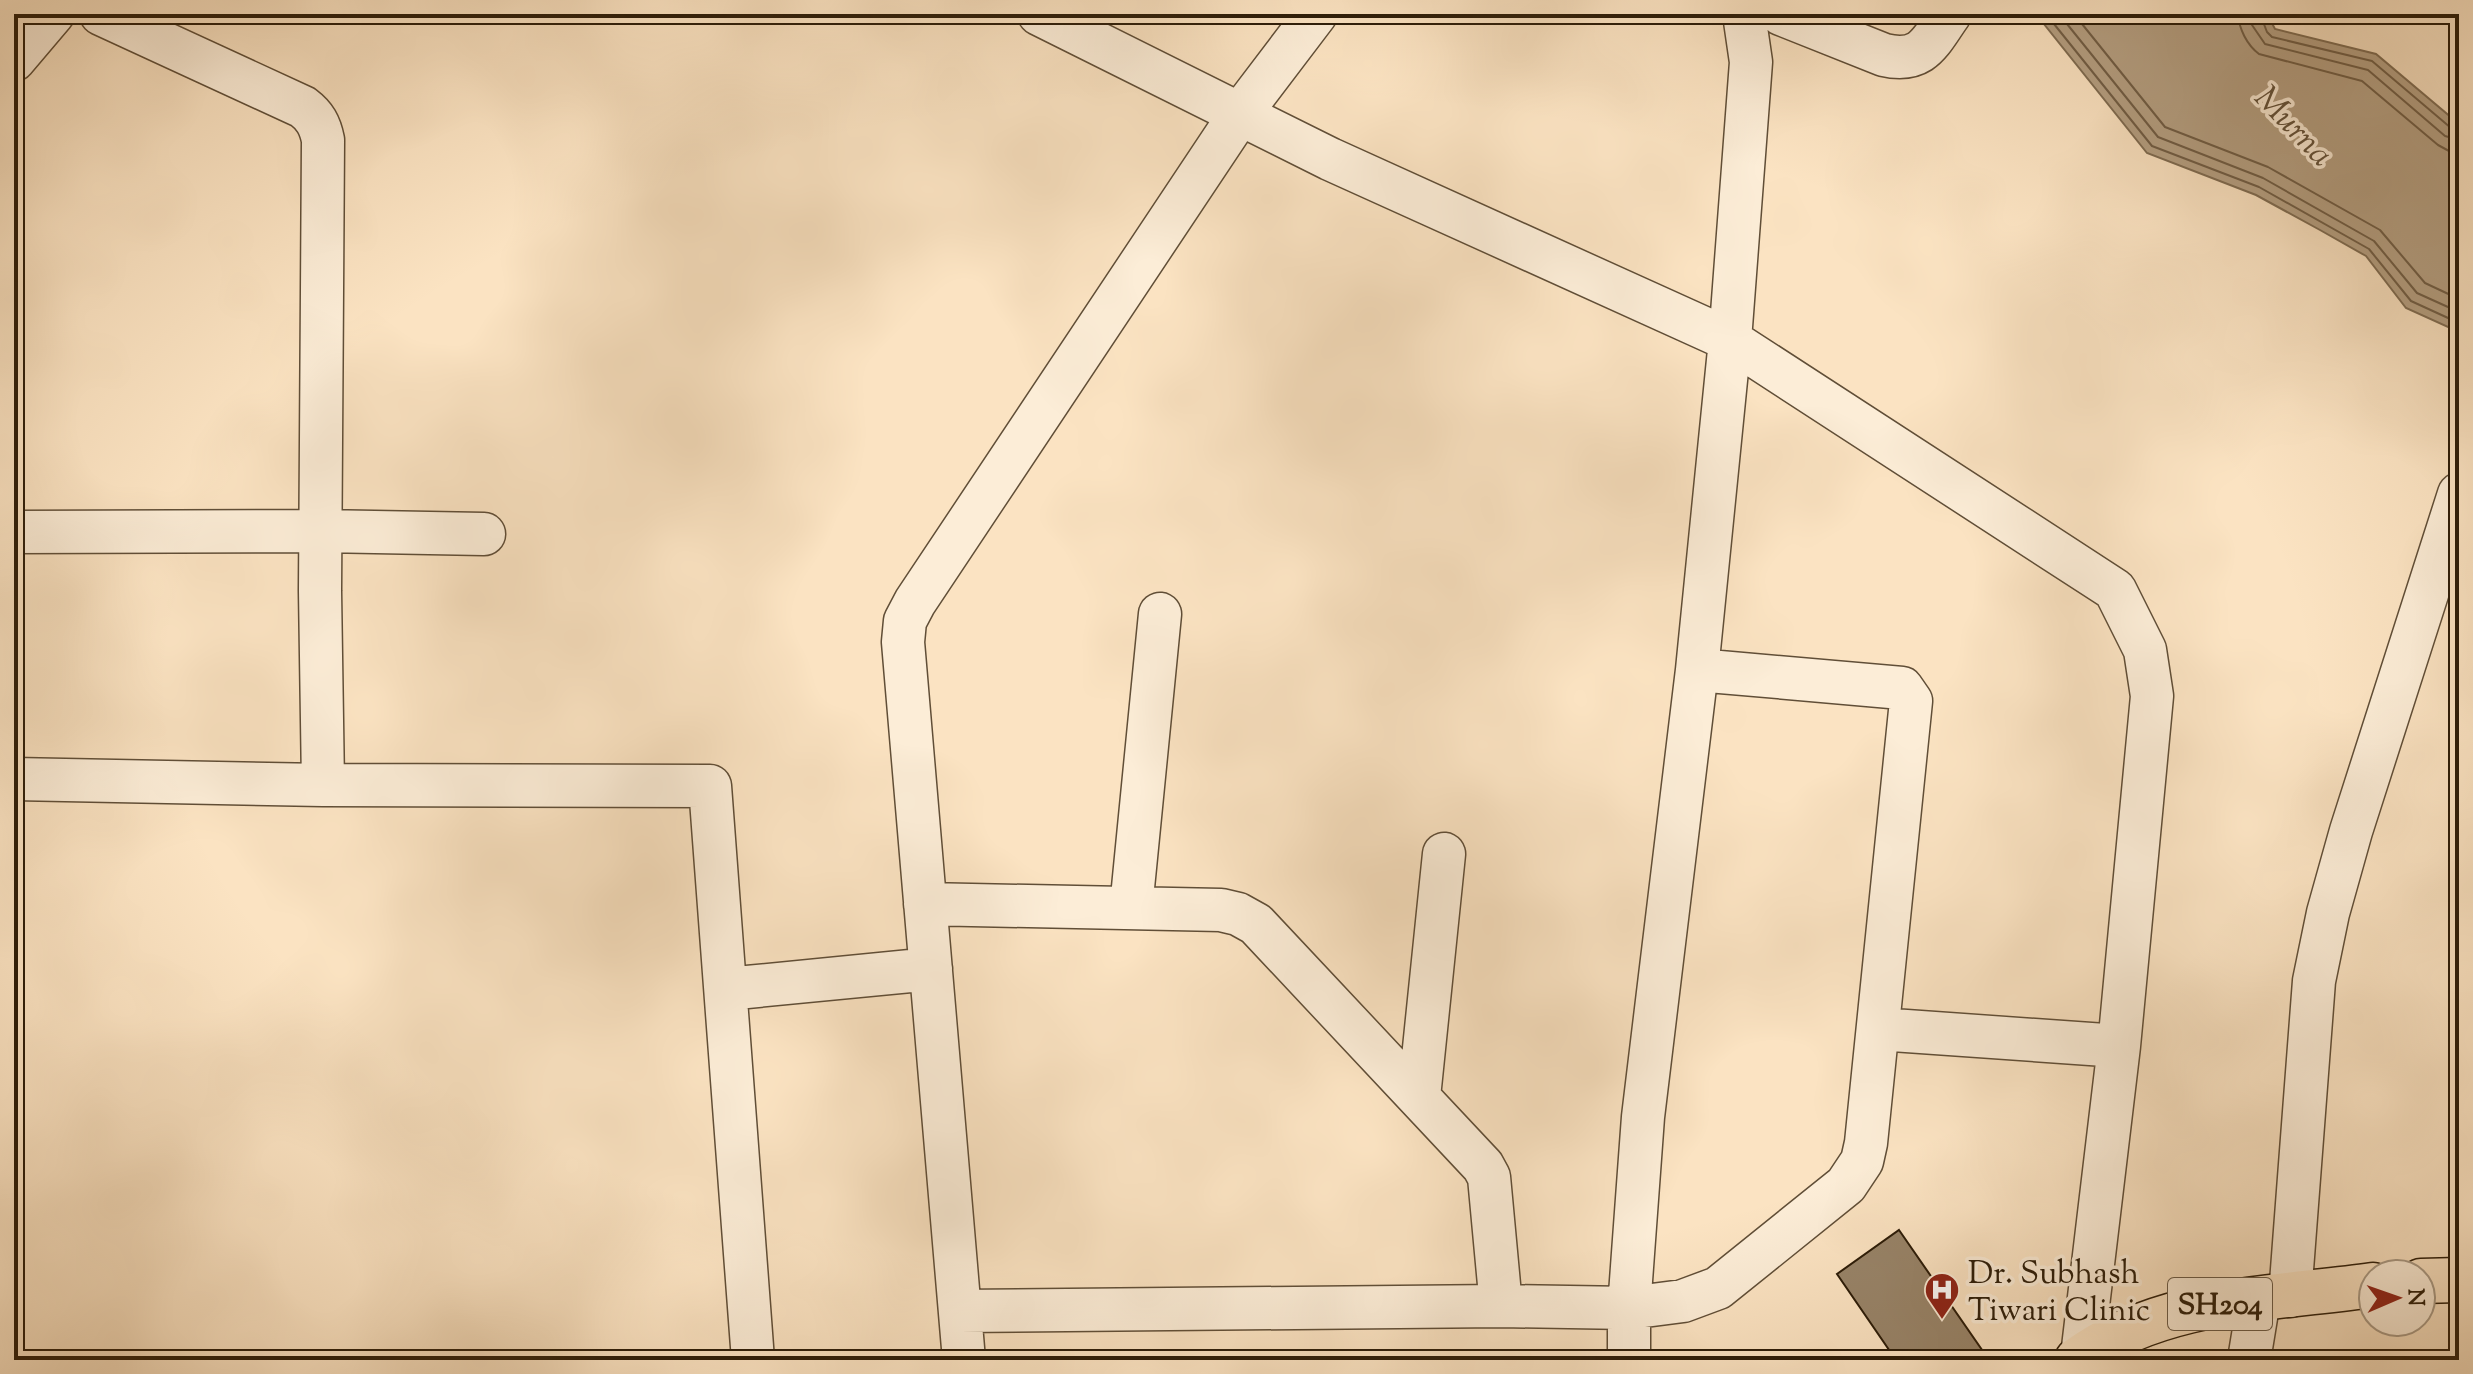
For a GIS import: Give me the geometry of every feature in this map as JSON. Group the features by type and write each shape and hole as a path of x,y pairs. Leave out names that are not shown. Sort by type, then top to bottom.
{"main road":[{"path":"2437,1281 2459,1280"},
{"name":"SH204","path":"2079,1358 2143,1323 2241,1299 2357,1287"}],"street":[{"path":"14,60 53,14"},
{"path":"101,14 303,107 321,127 323,785"},
{"path":"1039,14 1330,159 1730,340 2115,590 2145,650 2152,696 2119,1046 2079,1358"},
{"path":"964,1360 903,642 905,621 1240,114 1316,14"},
{"path":"1629,1360 1629,1308 1643,1117 1697,670 1730,340 1751,62 1744,14"},
{"path":"1781,14 1884,55 1901,58 1925,50 1950,14"},
{"path":"2249,1360 2274,1297 2314,981 2328,913 2351,831 2459,494"},
{"path":"14,532 484,534"},
{"path":"1131,908 1160,614"},
{"path":"960,1311 1501,1306 1629,1308 1683,1301 1718,1288 1846,1185 1862,1161 1866,1143 1911,701 1902,688 1697,670"},
{"path":"14,779 323,785 710,786 753,1360"},
{"path":"1419,1097 1444,854"},
{"path":"925,904 1221,910 1238,914 1256,924 1475,1156 1489,1177 1501,1306"},
{"path":"726,989 931,969"},
{"path":"1878,1029 2119,1046"}],"water":[{"name":"Murna","path":"2036,14 2267,14 2275,29 2376,54 2459,124 2459,332 2406,308 2366,256 2256,195 2147,153"}],"building":[{"path":"1899,1230 1989,1360 1896,1360 1837,1274"}],"place":[{"name":"Dr. Subhash Tiwari Clinic","path":"1942,1321"}]}
